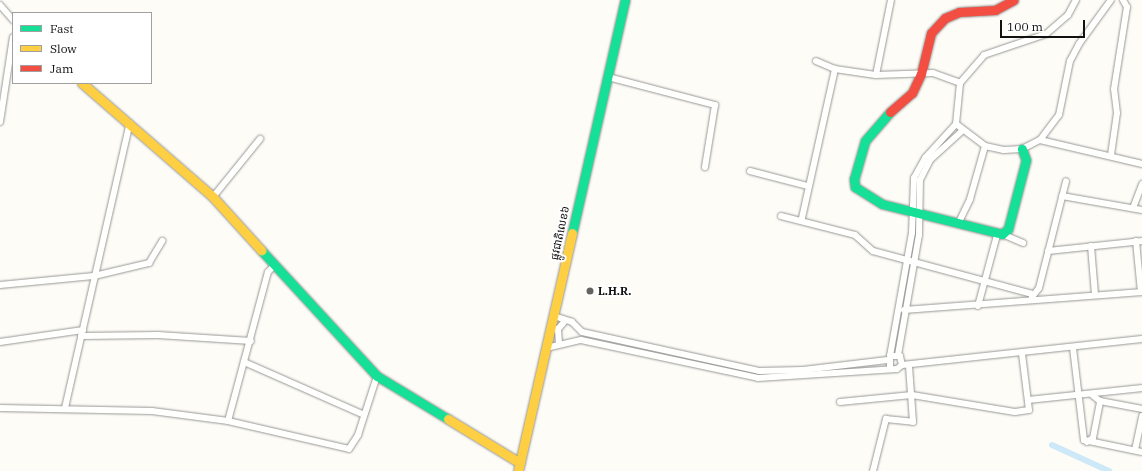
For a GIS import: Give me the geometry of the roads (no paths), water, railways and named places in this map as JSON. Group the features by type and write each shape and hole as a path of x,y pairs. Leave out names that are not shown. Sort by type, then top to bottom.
{"main road":[{"name":"ផ្លូវជាតិលេខ៦","path":"519,467 625,0"},
{"path":"1014,0 995,10 959,12 945,18 931,33 921,74 912,93 884,117 865,141 854,179 855,187 882,204 1000,234 1008,229 1026,160 1022,149"},
{"path":"83,84 130,123 213,197 377,376 519,467"}],"street":[{"path":"876,75 891,0"},
{"path":"890,368 889,358 906,260 917,214 914,178 925,158 956,124 960,83 984,55 1046,34 1068,15 1076,0"},
{"path":"956,124 985,146 1022,149 1040,140 1059,115 1070,61 1079,44 1111,0"},
{"path":"1111,155 1117,113 1114,89 1127,7 1123,0"},
{"path":"0,4 12,19"},
{"path":"0,122 12,44"},
{"path":"816,61 835,69 876,75 933,73 960,83"},
{"path":"802,218 807,186 835,69"},
{"path":"608,77 715,105 705,167"},
{"path":"65,408 130,123"},
{"path":"902,365 898,355 904,310 915,263 917,200 920,180 930,160 962,130"},
{"path":"213,197 260,139"},
{"path":"1040,140 1111,155 1142,164"},
{"path":"958,224 970,199 985,146"},
{"path":"750,171 807,186"},
{"path":"1032,302 1032,294 1039,288 1066,181"},
{"path":"1134,208 1142,184"},
{"path":"1062,196 1142,210"},
{"path":"781,216 802,218 855,235 873,251 985,280 1032,294"},
{"path":"978,306 1000,234 1023,243"},
{"path":"904,310 1032,302 1095,295 1141,292 1139,241 1048,251"},
{"path":"0,285 94,276 150,263 162,242"},
{"path":"1091,246 1095,295"},
{"path":"228,421 251,341 268,272 275,265"},
{"path":"554,316 564,322 596,335 759,371 803,370 889,358 898,355"},
{"path":"559,344 558,329 564,322"},
{"path":"0,342 82,333 158,335 251,341"},
{"path":"546,348 559,344 574,344 581,340 758,378 806,378 890,368 902,365 909,366 1142,341"},
{"path":"1074,348 1087,442"},
{"path":"840,402 912,395 1015,412 1029,410 1022,354"},
{"path":"244,362 364,415"},
{"path":"873,471 886,419 913,422 909,366"},
{"path":"758,378 759,371"},
{"path":"0,408 65,408 145,411 228,421 349,450 364,415 377,376"},
{"path":"1028,400 1142,388"},
{"path":"1091,394 1100,401 1142,409"},
{"path":"1087,442 1093,438 1100,401"},
{"path":"1135,450 1142,416"},
{"path":"1087,442 1142,452"}],"waterway":[{"path":"1052,445 1109,471"}],"place":[{"name":"L.H.R.","path":"590,291"}]}
